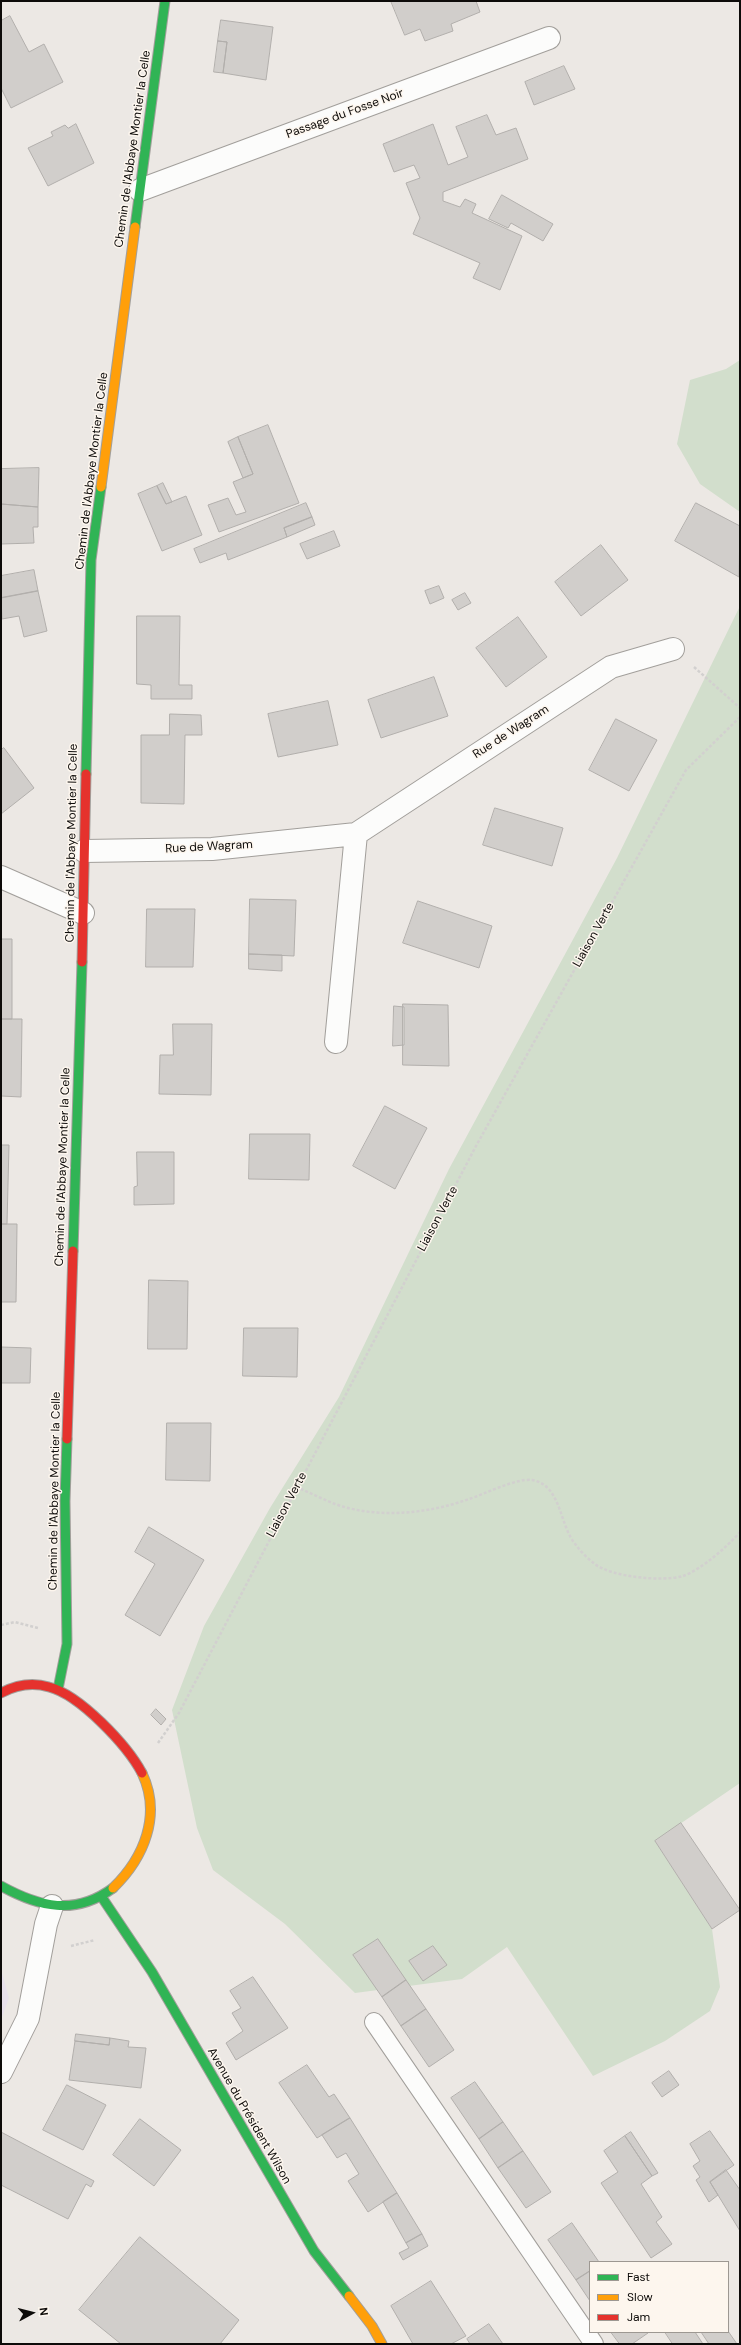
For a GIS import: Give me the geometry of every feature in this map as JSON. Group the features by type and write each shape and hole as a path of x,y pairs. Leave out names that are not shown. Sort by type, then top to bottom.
{"street":[{"name":"Chemin de l'Abbaye Montier la Celle","path":"58,1689 67,1644 64,1501 83,913 91,560 165,1"},
{"name":"Passage du Fosse Noir","path":"140,190 550,38"},
{"name":"Rue de Wagram","path":"84,852 212,849 356,834 611,667 673,649"},
{"path":"336,1042 356,834"},
{"path":"1,877 83,913"},
{"path":"1,1693 24,1685 43,1685 58,1689 74,1698 132,1758 141,1772 149,1793 151,1817 147,1840 136,1863 121,1882 101,1896 82,1903 52,1906 25,1900 1,1886"},
{"name":"Avenue du Président Wilson","path":"101,1896 152,1972 314,2250 372,2326 382,2344"},
{"path":"1,2072 28,2018 46,1924 52,1906"}],"lane":[{"path":"374,2022 594,2344"}],"path":[{"path":"673,649 740,708"},
{"name":"Liaison Verte","path":"157,1745 179,1713 296,1487 476,1146 686,770 740,717"},
{"path":"296,1487 336,1504 376,1513 409,1512 446,1508 512,1484 531,1480 544,1484 554,1494 575,1544 596,1565 624,1576 656,1579 683,1576 705,1564 740,1532"}],"shaded area":[{"path":"1,1969 9,1998 1,2020"}],"green space":[{"path":"740,360 740,512 700,484 677,444 690,380 726,369"},
{"path":"740,606 740,1783 655,1841 712,1929 720,1987 710,2011 665,2041 593,2076 507,1947 462,1979 355,1993 285,1924 213,1870 197,1828 172,1710 204,1626 270,1508 339,1397 449,1169 617,858"}],"building":[{"path":"391,1 476,1 480,12 451,24 453,31 425,41 420,29 405,35"},
{"path":"10,16 29,52 44,44 63,82 11,108 1,88 1,21"},
{"path":"221,20 273,27 266,80 223,73 227,42 218,41"},
{"path":"218,41 227,42 223,73 214,72"},
{"path":"564,66 575,89 534,105 525,82"},
{"path":"487,115 496,135 516,128 528,159 443,192 443,201 460,207 465,199 476,204 472,213 522,236 500,290 473,278 480,263 413,234 420,218 406,183 420,178 414,165 394,172 383,144 433,124 448,165 468,157 456,127"},
{"path":"76,124 94,163 48,186 28,148 53,136 51,132 65,125 68,128"},
{"path":"502,195 553,224 543,241 511,223 508,228 489,219"},
{"path":"268,425 299,503 219,532 208,505 228,498 236,515 246,512 233,482 253,474 238,437"},
{"path":"238,437 253,474 243,478 228,442"},
{"path":"39,468 38,507 1,504 1,469"},
{"path":"163,483 172,502 166,504 157,486"},
{"path":"157,486 166,504 186,496 202,535 162,551 138,494"},
{"path":"306,503 312,517 284,528 287,537 228,560 226,553 200,563 194,549"},
{"path":"696,503 740,526 739,577 675,541"},
{"path":"1,504 38,507 38,527 33,527 34,543 1,544"},
{"path":"312,517 315,525 287,537 284,528"},
{"path":"334,531 340,546 307,559 300,544"},
{"path":"601,545 628,580 581,616 555,582"},
{"path":"34,570 38,591 1,598 1,576"},
{"path":"439,586 444,598 430,604 425,591"},
{"path":"38,591 47,631 24,637 19,616 2,619 1,598"},
{"path":"465,593 471,603 458,610 452,600"},
{"path":"137,616 180,616 179,685 192,685 192,699 151,699 151,685 137,684"},
{"path":"518,617 547,657 506,687 476,648"},
{"path":"434,677 448,716 381,738 368,700"},
{"path":"328,701 338,745 278,757 268,714"},
{"path":"170,714 201,715 202,735 185,735 184,804 141,803 141,735 169,735"},
{"path":"616,719 657,740 629,791 589,770"},
{"path":"4,748 34,788 1,814 1,750"},
{"path":"495,808 563,828 552,866 483,845"},
{"path":"250,899 296,900 294,956 249,954"},
{"path":"418,901 492,926 479,968 403,943"},
{"path":"147,909 195,909 193,967 146,967"},
{"path":"1,939 12,939 12,1019 1,1019"},
{"path":"249,954 282,955 282,971 249,969"},
{"path":"403,1004 448,1005 449,1066 403,1065"},
{"path":"394,1006 404,1007 404,1045 393,1046"},
{"path":"1,1019 22,1019 21,1097 1,1096"},
{"path":"173,1024 212,1024 211,1095 159,1094 160,1055 173,1055"},
{"path":"385,1106 427,1128 395,1189 353,1166"},
{"path":"250,1134 310,1134 309,1180 249,1179"},
{"path":"1,1145 9,1145 7,1224 1,1224"},
{"path":"137,1152 174,1152 174,1204 134,1205 134,1187 137,1186"},
{"path":"1,1224 17,1224 16,1302 1,1302"},
{"path":"149,1280 188,1281 187,1349 148,1349"},
{"path":"244,1328 298,1328 297,1377 243,1376"},
{"path":"1,1347 31,1348 30,1383 1,1383"},
{"path":"167,1423 211,1423 210,1481 166,1480"},
{"path":"149,1527 204,1560 160,1636 125,1615 155,1564 135,1552"},
{"path":"156,1709 166,1719 161,1725 151,1715"},
{"path":"681,1823 740,1910 712,1929 655,1841"},
{"path":"378,1939 406,1980 382,1997 353,1955"},
{"path":"433,1946 447,1965 423,1981 409,1961"},
{"path":"253,1977 288,2028 236,2060 226,2043 243,2031 232,2013 241,2008 230,1991"},
{"path":"406,1980 426,2009 401,2026 382,1997"},
{"path":"426,2009 454,2050 429,2067 401,2026"},
{"path":"76,2034 110,2038 109,2045 75,2041"},
{"path":"110,2038 129,2041 128,2047 146,2048 141,2088 69,2080 75,2041 109,2045"},
{"path":"307,2065 329,2097 334,2094 350,2118 317,2138 279,2083"},
{"path":"669,2071 679,2085 662,2097 652,2083"},
{"path":"475,2082 503,2122 479,2139 451,2098"},
{"path":"67,2085 106,2105 83,2150 43,2130"},
{"path":"350,2118 397,2193 368,2212 348,2181 359,2174 346,2153 337,2158 322,2135"},
{"path":"140,2119 181,2150 154,2186 113,2155"},
{"path":"503,2122 523,2151 498,2168 479,2139"},
{"path":"710,2131 734,2165 710,2182 718,2195 709,2202 696,2180 700,2177 693,2166 700,2161 690,2144"},
{"path":"1,2132 94,2181 91,2187 86,2184 68,2219 1,2185"},
{"path":"631,2132 658,2173 652,2176 625,2136"},
{"path":"625,2136 652,2176 641,2184 662,2217 656,2222 672,2244 651,2258 601,2183 618,2172 604,2151"},
{"path":"523,2151 551,2192 526,2208 498,2168"},
{"path":"726,2170 740,2190 740,2231 710,2182"},
{"path":"397,2193 422,2234 406,2243 383,2202"},
{"path":"572,2223 598,2261 589,2261 589,2272 576,2280 548,2240"},
{"path":"422,2234 428,2246 403,2260 399,2253 409,2248 406,2243"},
{"path":"140,2237 239,2320 220,2344 121,2344 79,2310"},
{"path":"589,2272 589,2300 576,2280"},
{"path":"431,2281 466,2336 451,2344 413,2344 391,2306"},
{"path":"489,2324 503,2344 470,2344 467,2339"},
{"path":"729,2332 737,2344 709,2344 702,2333"},
{"path":"612,2333 648,2333 632,2344 620,2344"},
{"path":"666,2333 696,2333 703,2344 673,2344"}],"traffic: fast":[{"path":"135,227 165,1"},
{"path":"86,774 91,560 101,487"},
{"path":"73,1251 82,962"},
{"path":"58,1689 67,1644 65,1501 67,1439"},
{"path":"1,1886 29,1899 57,1905 71,1905 85,1902 99,1897 113,1888"},
{"path":"101,1896 152,1972 314,2251 349,2296"}],"traffic: slow":[{"path":"101,487 135,227"},
{"path":"113,1888 133,1863 141,1850 147,1835 150,1820 150,1804 148,1789 142,1773"},
{"path":"349,2296 372,2326 382,2344"}],"traffic: jam":[{"path":"82,962 86,774"},
{"path":"67,1439 73,1251"},
{"path":"1,1693 24,1685 43,1685 61,1692 88,1710 102,1722 126,1749 142,1773"}]}
